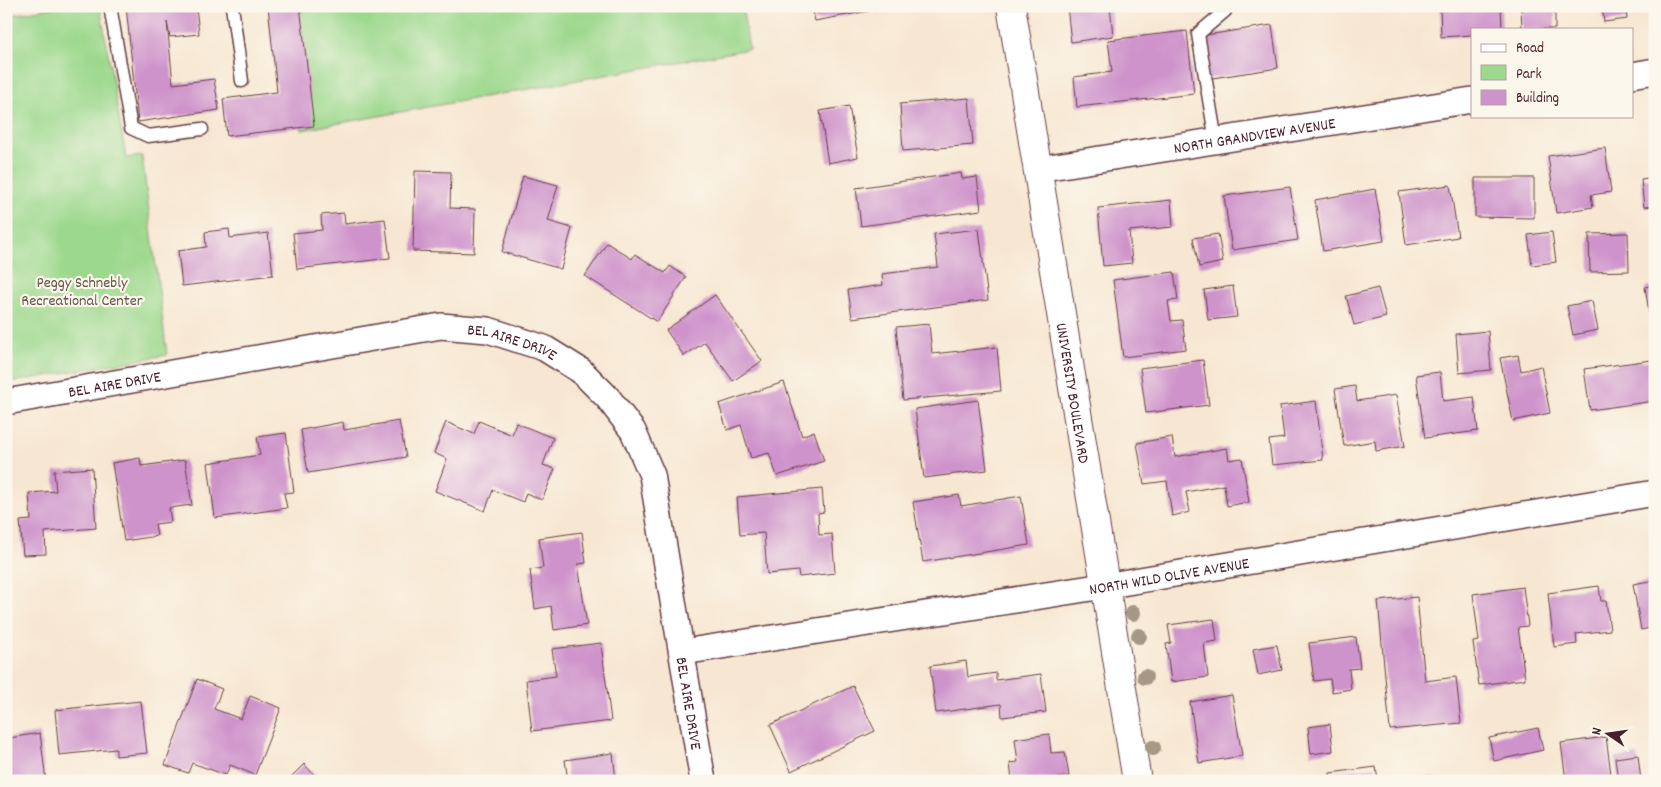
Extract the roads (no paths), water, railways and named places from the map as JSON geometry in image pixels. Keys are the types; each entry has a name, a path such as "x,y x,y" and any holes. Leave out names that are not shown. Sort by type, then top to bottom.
{"street":[{"name":"UNIVERSITY BOULEVARD","path":"1011,6 1137,781"},
{"path":"1634,75 1655,71"},
{"name":"NORTH GRANDVIEW AVENUE","path":"1037,169 1471,100"},
{"name":"BEL AIRE DRIVE","path":"6,402 441,326 488,330 544,348 581,371 608,398 633,431 652,475 703,781"},
{"name":"NORTH WILD OLIVE AVENUE","path":"683,652 1104,586 1655,493"}],"lane":[{"path":"110,6 131,128 148,136 202,129"},
{"path":"232,6 242,82"},
{"path":"1216,141 1198,34 1225,11 1224,6"}],"park label":[{"name":"Peggy Schnebly Recreational Center","path":"82,290"}]}
